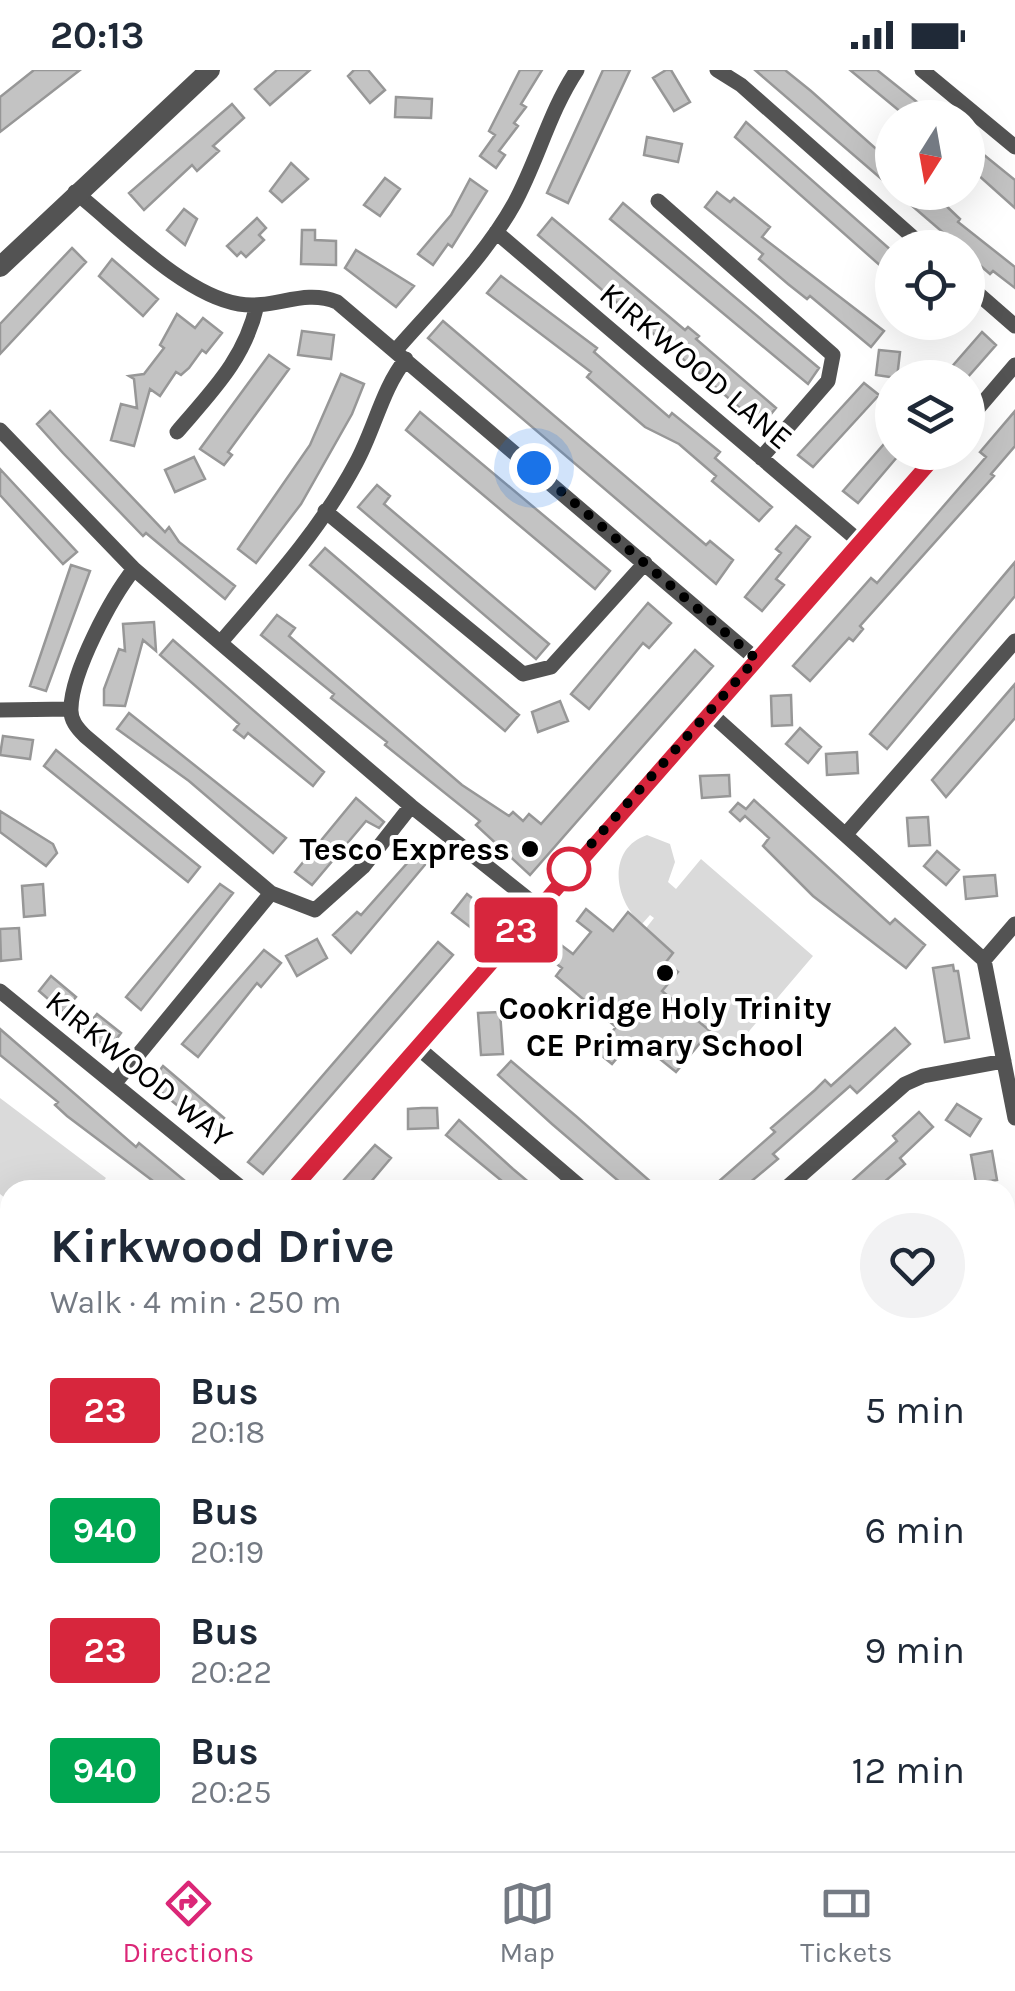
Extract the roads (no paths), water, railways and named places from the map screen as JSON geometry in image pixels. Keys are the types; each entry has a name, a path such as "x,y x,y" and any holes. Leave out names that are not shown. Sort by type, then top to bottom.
{"street":[{"path":"0,267 74,192 210,70"},
{"path":"222,642 326,511 355,465 401,354 496,232 523,187 551,114 577,70"},
{"path":"717,70 740,85 905,230"},
{"path":"922,70 1015,147"},
{"path":"74,192 192,285 212,296 257,306 324,296 401,354 756,659"},
{"path":"658,201 832,355 828,381 761,458"},
{"name":"KIRKWOOD LANE","path":"496,232 860,542"},
{"path":"985,300 1015,326"},
{"path":"177,432 232,368 250,337 257,306"},
{"path":"985,400 1015,365"},
{"path":"0,430 134,569 411,806 537,906"},
{"path":"304,1180 537,906 923,470"},
{"path":"326,511 523,674 552,668 645,562"},
{"path":"134,569 104,612 70,709 85,736 271,893 316,910 364,868 411,806"},
{"path":"846,834 1015,640"},
{"path":"0,710 70,709"},
{"path":"709,712 984,960 1015,1118"},
{"path":"115,1083 271,893"},
{"path":"984,960 1015,924"},
{"name":"KIRKWOOD WAY","path":"0,991 232,1180"},
{"path":"416,1046 572,1180"},
{"path":"795,1180 905,1084 923,1076 1004,1061"}],"place":[{"name":"Tesco Express","path":"530,849"},
{"name":"Cookridge Holy Trinity CE Primary School","path":"665,973"}]}
